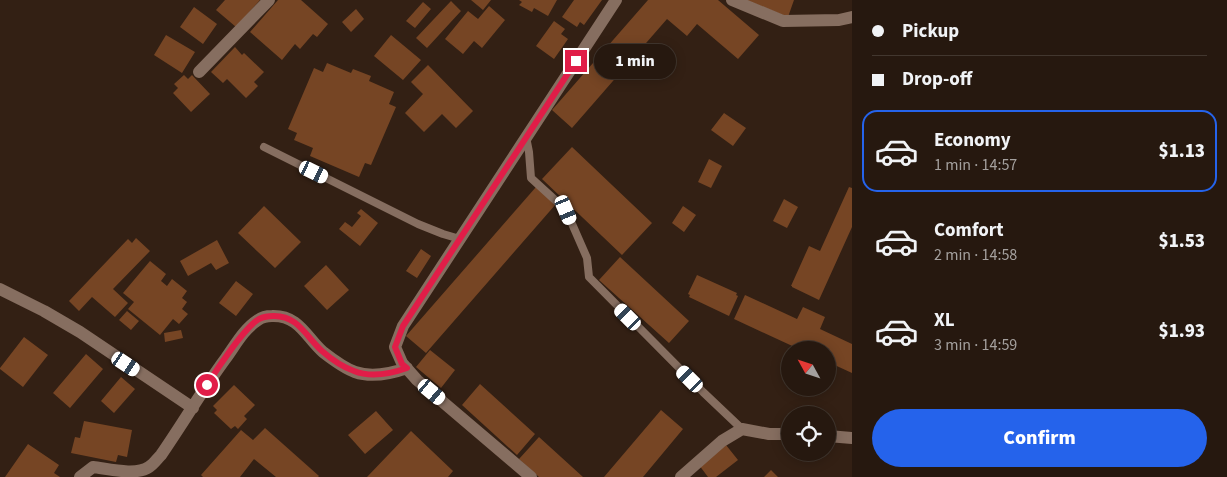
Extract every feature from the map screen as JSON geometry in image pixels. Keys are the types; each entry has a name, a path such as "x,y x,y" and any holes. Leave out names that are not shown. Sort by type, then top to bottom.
{"street":[{"path":"199,72 269,0"},
{"path":"531,477 417,380 402,364 395,347 403,326 616,0"},
{"path":"732,0 783,21 839,20 852,17"},
{"path":"0,289 80,332 193,408"},
{"path":"80,477 93,467 133,472 151,466 246,330 260,319 280,316 290,319 298,324 322,351 336,362 355,372 370,375 391,373 407,368"},
{"path":"681,477 722,441 742,429 769,434 781,434"},
{"path":"836,437 852,438"}],"lane":[{"path":"526,137 531,178 566,210 587,258 589,277 742,429"},
{"path":"264,147 418,224 460,239"}],"building":[{"path":"225,0 260,0 236,27 216,10"},
{"path":"278,0 301,0 328,24 317,37 313,34 300,49 295,44 282,60 250,32"},
{"path":"471,0 491,0 483,10"},
{"path":"519,0 557,0 548,16 534,8 532,12 519,5 522,2"},
{"path":"574,0 602,0 584,25 580,22 577,27 562,17"},
{"path":"648,0 718,0 759,35 738,59 697,24 687,36 667,19 572,128 552,110"},
{"path":"746,0 794,0 788,17"},
{"path":"451,1 461,11 427,48 416,38"},
{"path":"423,2 431,9 415,28 406,21"},
{"path":"489,6 505,20 482,48 474,41 463,54 445,39 468,11 478,19"},
{"path":"194,7 217,24 203,44 180,27"},
{"path":"356,9 364,19 351,32 342,22"},
{"path":"554,21 565,29 561,34 568,39 554,59 536,46"},
{"path":"166,35 195,52 182,73 154,55"},
{"path":"391,35 421,60 403,80 374,56"},
{"path":"235,47 264,72 254,82 258,86 246,98 227,79 223,83 211,72"},
{"path":"327,63 351,73 353,69 371,76 369,81 394,92 389,104 396,107 371,165 365,163 359,177 310,156 313,148 294,140 297,133 288,129 314,68 323,72"},
{"path":"428,65 473,111 456,128 442,114 424,132 405,113 423,94 411,82"},
{"path":"184,75 188,79 192,75 210,94 191,112 173,93 178,88 174,84"},
{"path":"724,113 746,128 733,146 711,130"},
{"path":"572,147 652,223 622,255 542,179"},
{"path":"709,159 722,166 711,188 698,182"},
{"path":"536,187 556,204 426,353 406,336"},
{"path":"849,187 852,188 852,227 819,300 791,286 809,246 820,251"},
{"path":"784,199 798,207 787,228 773,221"},
{"path":"264,206 301,242 275,268 238,233"},
{"path":"683,206 696,215 684,232 672,223"},
{"path":"361,209 378,223 360,246 339,229 345,222 352,227 361,216 357,213"},
{"path":"136,238 150,251 113,289 128,303 115,317 92,297 79,311 69,301 128,239 132,243"},
{"path":"217,240 229,263 216,270 211,263 188,276 180,261"},
{"path":"421,249 431,256 417,278 406,271"},
{"path":"620,257 689,321 669,343 599,280"},
{"path":"150,261 166,274 161,281 167,286 172,279 187,291 182,298 187,302 182,309 188,314 179,324 173,319 160,335 128,309 134,302 123,293"},
{"path":"326,265 349,290 327,310 304,286"},
{"path":"697,275 737,293 736,295 738,296 729,316 689,297 690,295 688,294"},
{"path":"236,281 253,294 236,316 219,303"},
{"path":"745,295 797,319 803,307 825,317 820,329 852,344 852,373 836,366 836,341 782,341 734,319"},
{"path":"127,311 139,321 131,330 119,320"},
{"path":"181,330 183,338 165,342 164,333"},
{"path":"24,337 48,355 23,387 0,368"},
{"path":"430,350 455,370 441,388 416,367"},
{"path":"86,354 103,369 70,408 53,393"},
{"path":"121,377 135,389 114,413 101,401"},
{"path":"480,384 535,434 517,455 462,405"},
{"path":"234,385 255,405 244,416 247,419 238,429 235,426 231,429 214,413 217,410 213,406"},
{"path":"661,410 683,429 643,477 604,477"},
{"path":"376,411 393,430 365,454 348,435"},
{"path":"84,421 132,430 127,457 118,455 116,462 71,453 75,437 80,438"},
{"path":"265,428 319,476 276,477 254,459 240,477 203,477 201,475 241,430 253,440"},
{"path":"411,431 453,471 448,477 367,477"},
{"path":"539,437 583,477 539,477 519,459"},
{"path":"28,444 59,465 54,473 60,477 5,477"},
{"path":"726,445 738,460 716,477 708,477 699,465"},
{"path":"771,470 778,477 764,477"}],"route":[{"path":"207,385 246,330 260,319 270,316 280,316 298,324 322,351 336,362 355,372 370,375 391,373 407,368 402,364 395,347 403,326 576,61"}]}
